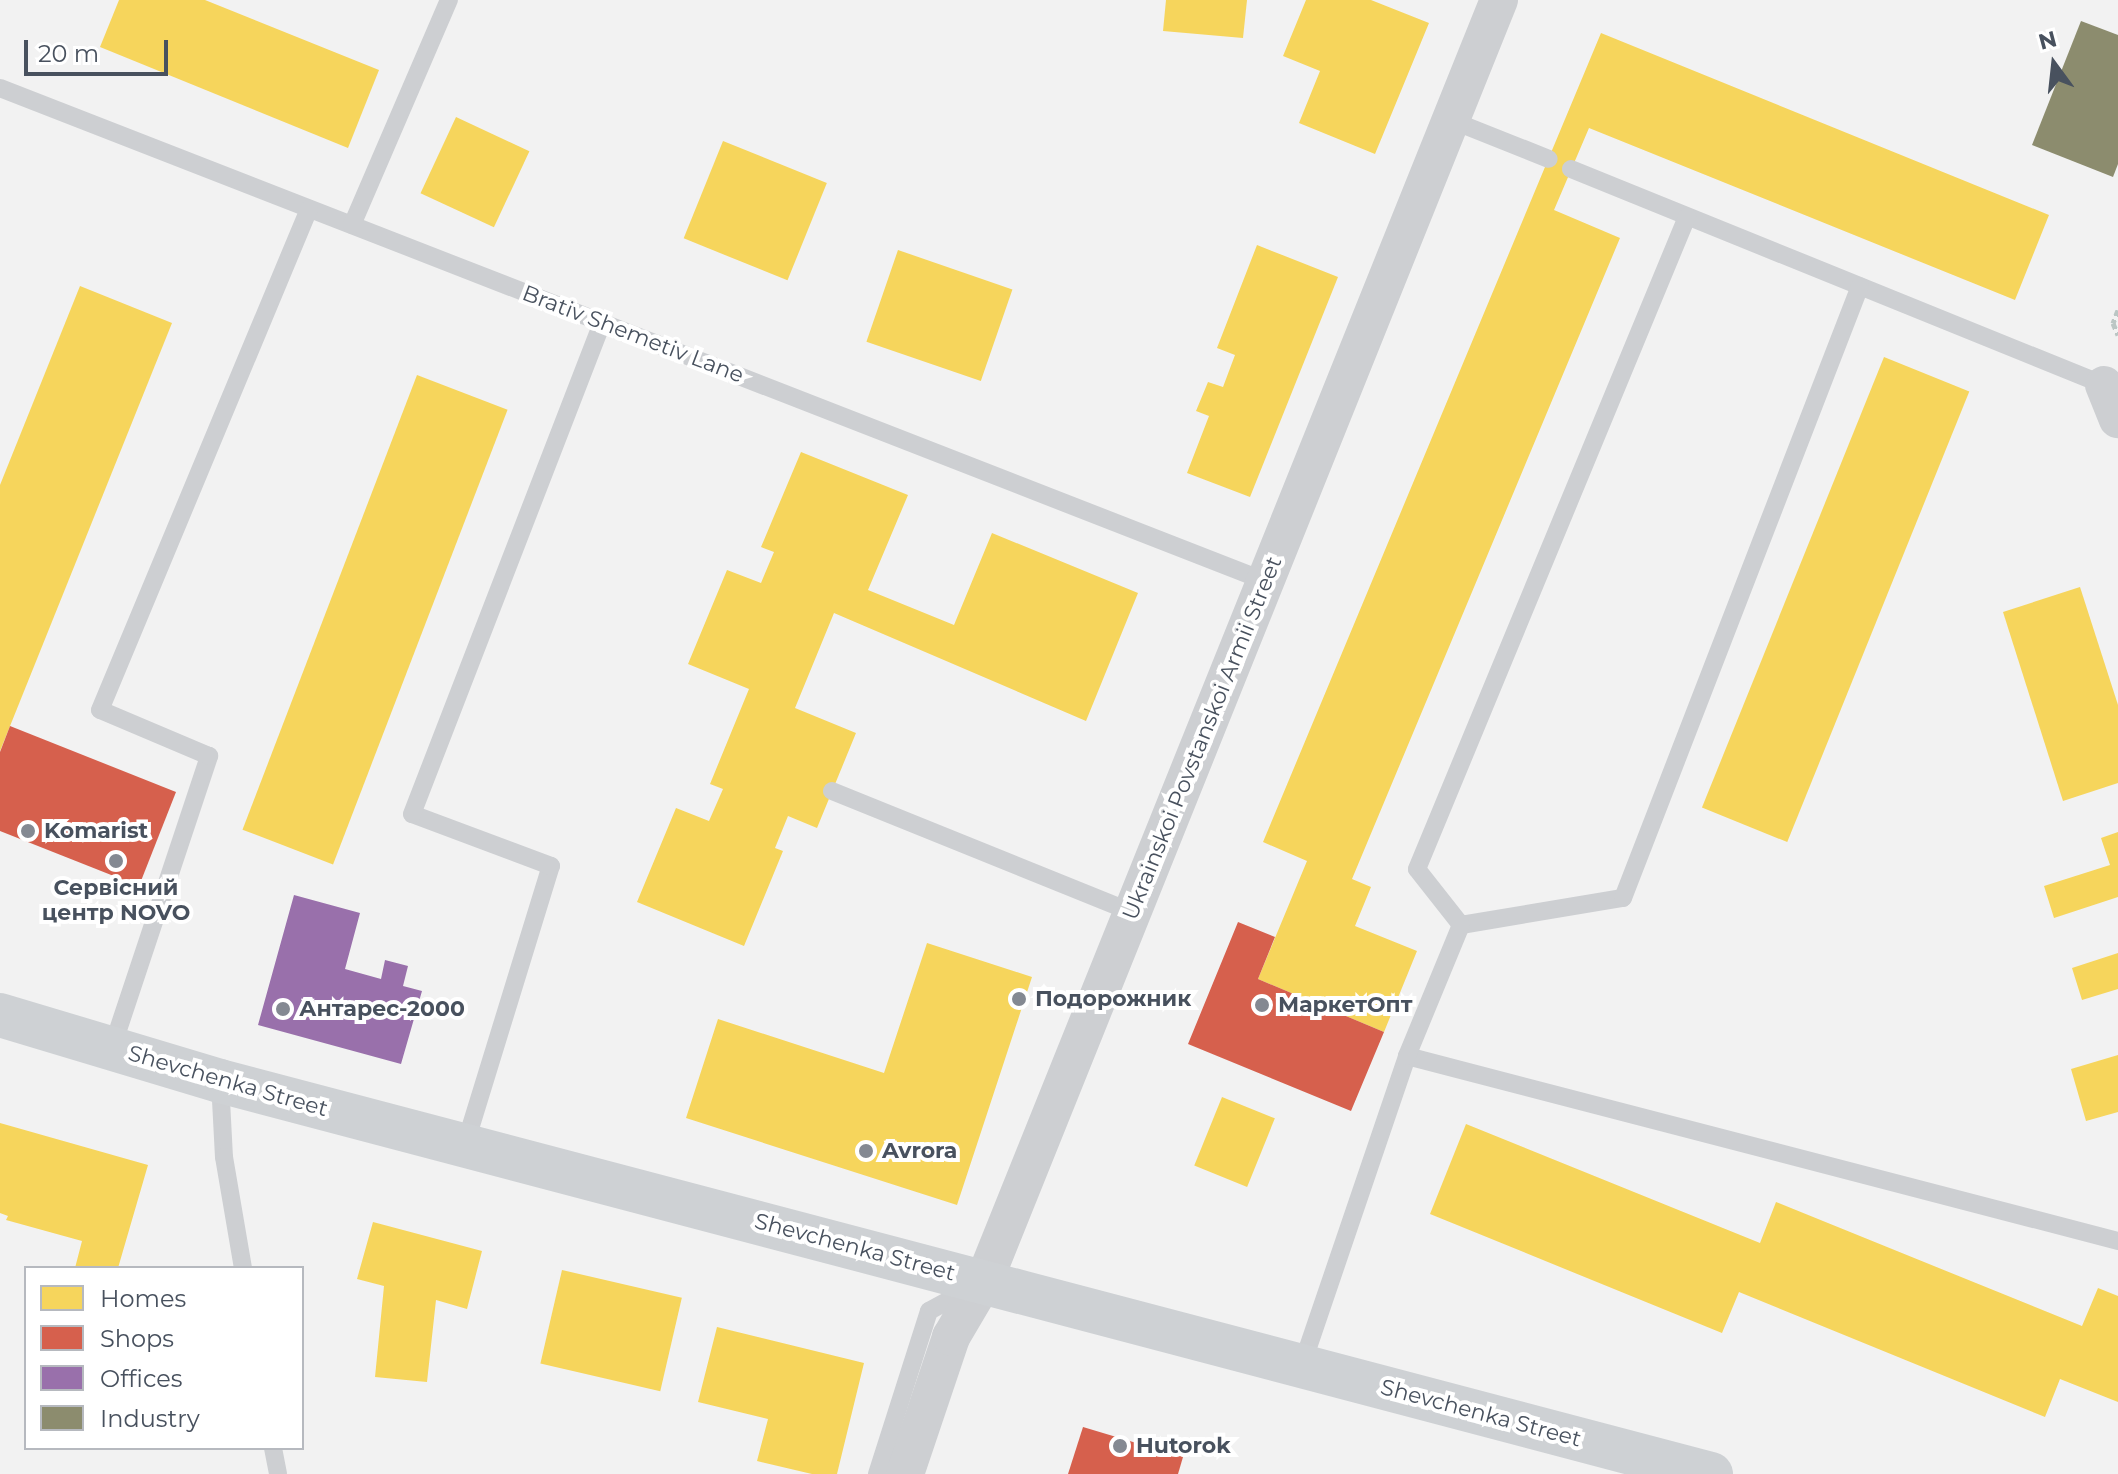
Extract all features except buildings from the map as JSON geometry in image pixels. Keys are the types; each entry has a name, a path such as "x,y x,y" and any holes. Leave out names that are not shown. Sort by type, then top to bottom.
{"street":[{"name":"Ukrainskoi Povstanskoi Armii Street","path":"905,1474 951,1337 984,1281 1499,0"},
{"name":"Shevchenka Street","path":"0,1015 220,1081 1711,1474"}],"lane":[{"path":"352,225 449,0"},
{"name":"Brativ Shemetiv Lane","path":"1,92 352,225 1265,581"},
{"path":"1451,120 1549,159"},
{"path":"1571,169 1860,286 2111,402"},
{"path":"112,1048 209,756 100,710 309,209"},
{"path":"1461,925 1417,869 1687,217"},
{"path":"1461,925 1623,898 1860,286"},
{"path":"465,1145 551,866 412,814 602,323"},
{"path":"832,791 1132,912"},
{"path":"1302,1365 1407,1056 1461,925"},
{"path":"1407,1056 2118,1241"},
{"path":"220,1081 224,1157 243,1266"},
{"path":"877,1474 929,1311 984,1281"},
{"path":"273,1450 278,1474"}],"path":[{"path":"2118,310 2113,323 2118,335"}],"place":[{"name":"Komarist","path":"28,831"},
{"name":"Сервісний центр NOVO","path":"116,861"},
{"name":"Подорожник","path":"1019,999"},
{"name":"МаркетОпт","path":"1262,1005"},
{"name":"Антарес-2000","path":"283,1009"},
{"name":"Avrora","path":"866,1151"},
{"name":"Hutorok","path":"1120,1446"}]}
